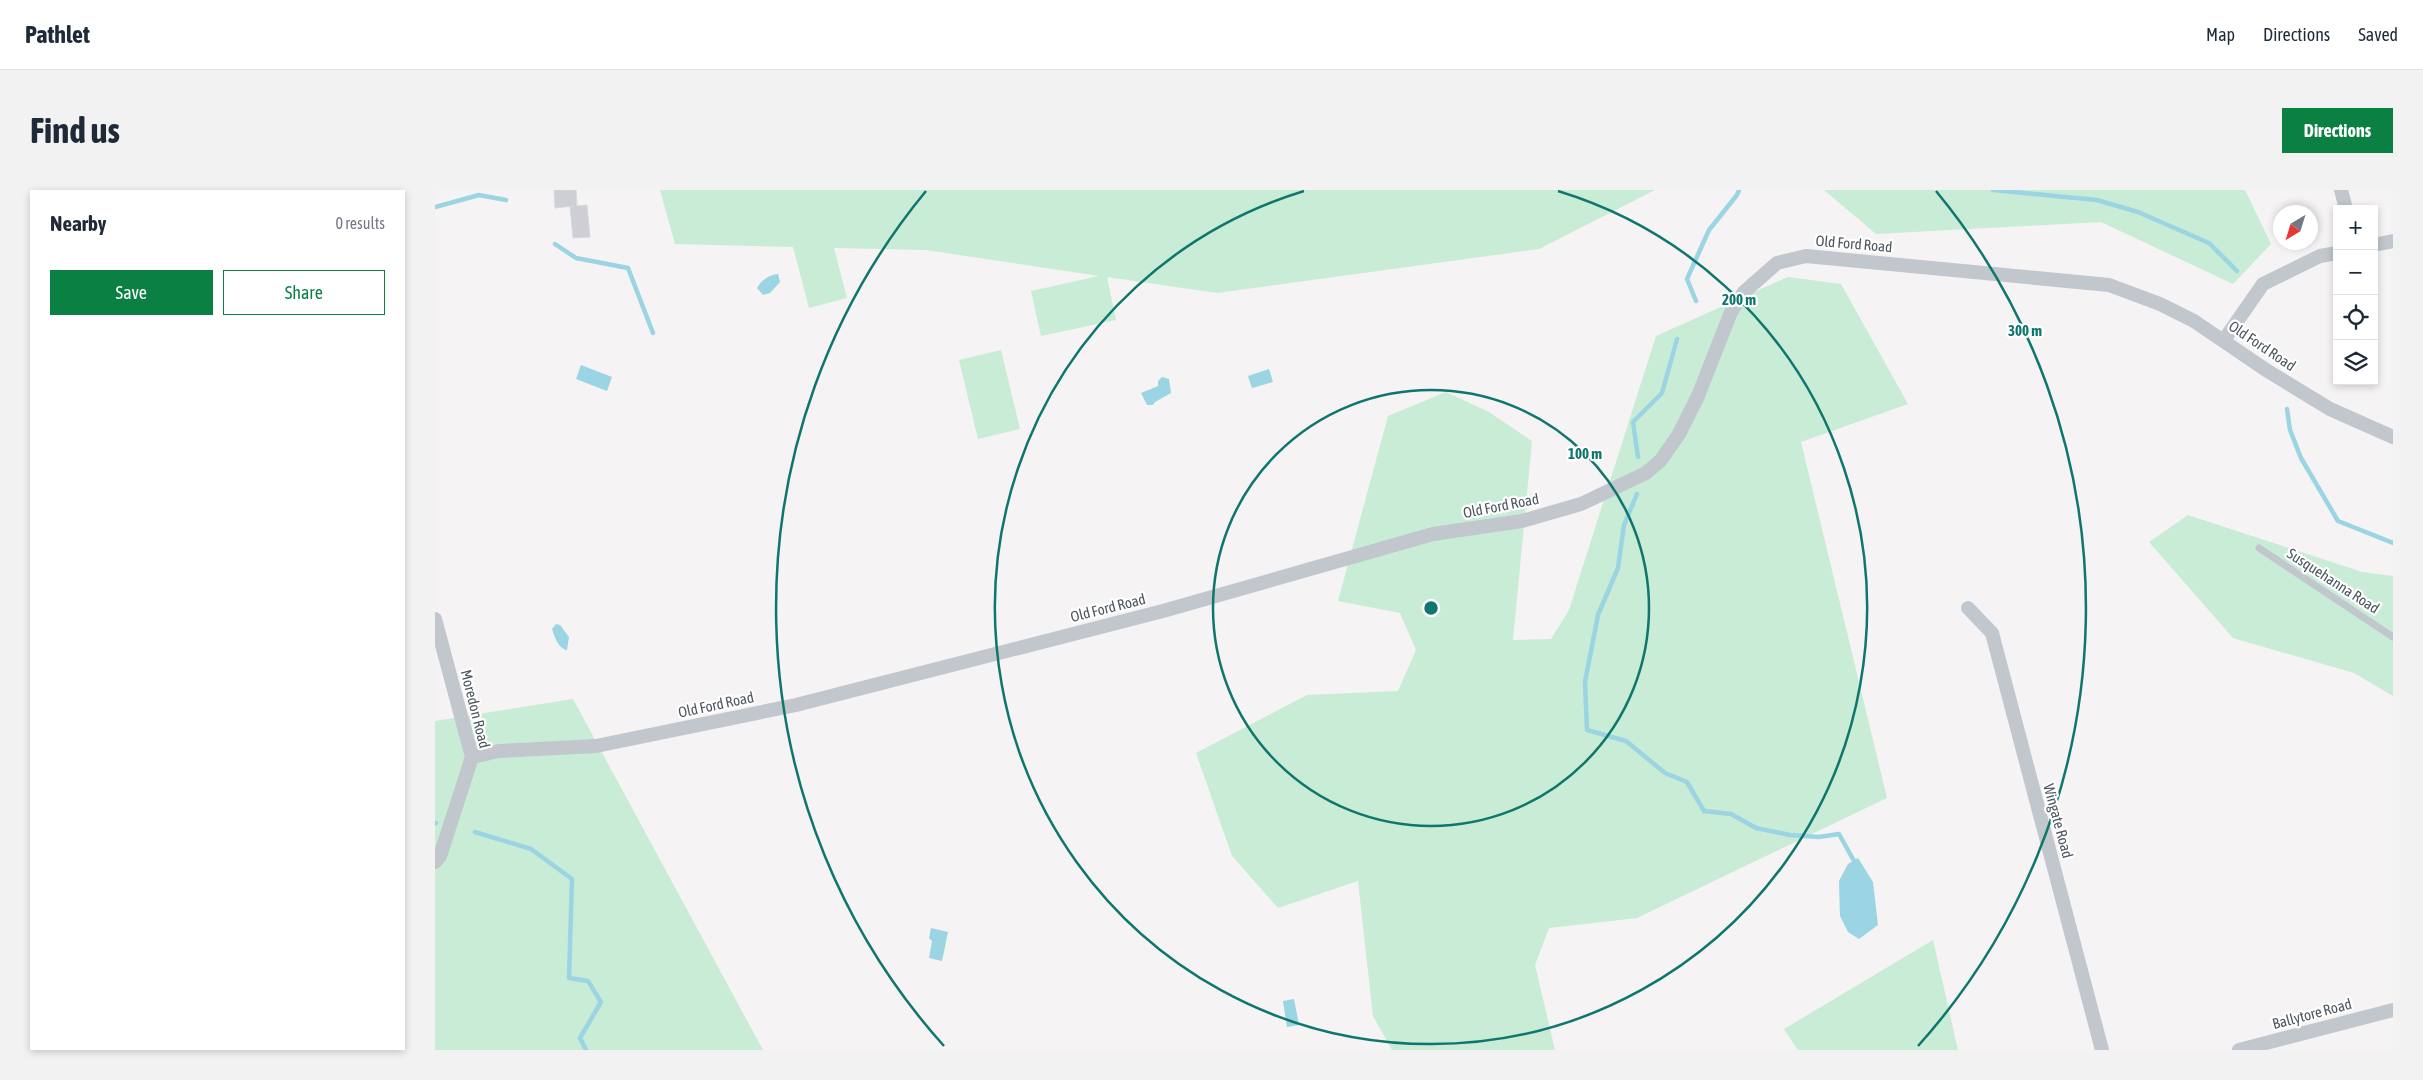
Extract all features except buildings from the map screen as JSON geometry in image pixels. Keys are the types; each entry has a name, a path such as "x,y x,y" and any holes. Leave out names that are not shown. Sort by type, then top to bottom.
{"street":[{"path":"2341,190 2345,205"},
{"path":"2378,244 2393,241"},
{"path":"2225,340 2263,284 2320,256 2333,254"},
{"name":"Old Ford Road","path":"472,757 499,751 596,746 796,705 1163,611 1433,534 1522,521 1581,504 1647,472 1661,460 1679,434 1698,396 1731,312 1744,292 1777,263 1806,256 2109,285 2168,308 2194,321 2225,340 2266,370 2331,409 2393,437"},
{"name":"Wingate Road","path":"1968,608 1992,633 2102,1050"},
{"name":"Moredon Road","path":"435,619 472,757 439,856 435,862"},
{"name":"Ballytore Road","path":"2239,1050 2393,1010"}],"lane":[{"name":"Susquehanna Road","path":"2259,548 2393,637"}],"green space":[{"path":"660,190 1655,190 1539,249 1217,293 1107,277 1116,320 1041,336 1031,291 1099,276 926,250 834,248 847,298 809,308 793,247 675,244"},
{"path":"1824,190 2245,190 2271,244 2233,284 2101,222 1876,234"},
{"path":"1788,277 1841,284 1908,404 1801,442 1887,798 1637,918 1549,928 1535,965 1555,1050 1392,1050 1373,1016 1358,881 1278,908 1232,856 1196,753 1307,695 1398,691 1416,650 1400,613 1338,601 1388,416 1446,392 1489,412 1532,441 1513,640 1551,639 1569,610 1656,336"},
{"path":"1001,350 1020,429 978,439 959,360"},
{"path":"2188,515 2362,572 2393,576 2393,696 2354,673 2233,638 2149,542"},
{"path":"573,699 763,1050 435,1050 435,721"},
{"path":"1933,940 1958,1050 1798,1050 1784,1029"}],"water":[{"path":"778,274 780,282 770,293 763,295 757,288 759,285 768,277"},
{"path":"581,365 612,377 607,391 576,379"},
{"path":"1269,369 1273,382 1252,388 1248,376"},
{"path":"1162,377 1169,379 1171,393 1153,405 1147,405 1141,393 1158,386 1158,381"},
{"path":"556,624 560,625 569,637 567,650 559,645 556,639 552,629"},
{"path":"1858,858 1873,882 1878,925 1859,939 1848,932 1840,916 1839,881 1848,864"},
{"path":"931,928 948,932 942,961 929,958 932,941 929,938"},
{"path":"1294,999 1299,1025 1287,1027 1283,1001"}],"waterway":[{"path":"1696,301 1687,279 1709,230 1739,190"},
{"path":"1993,190 2097,200 2138,212 2209,243 2237,271"},
{"path":"435,207 479,195 506,200"},
{"path":"555,244 576,258 628,268 653,333"},
{"path":"1638,457 1633,422 1662,393 1677,339"},
{"path":"2287,409 2290,430 2301,458 2338,521 2393,543"},
{"path":"1637,494 1624,525 1618,568 1598,615 1585,682 1587,730 1626,741 1665,773 1687,782 1704,811 1731,814 1756,828 1790,835 1819,837 1839,834 1854,861"},
{"path":"475,832 531,849 572,879 569,978 588,981 601,1002 580,1038 586,1050"}]}
